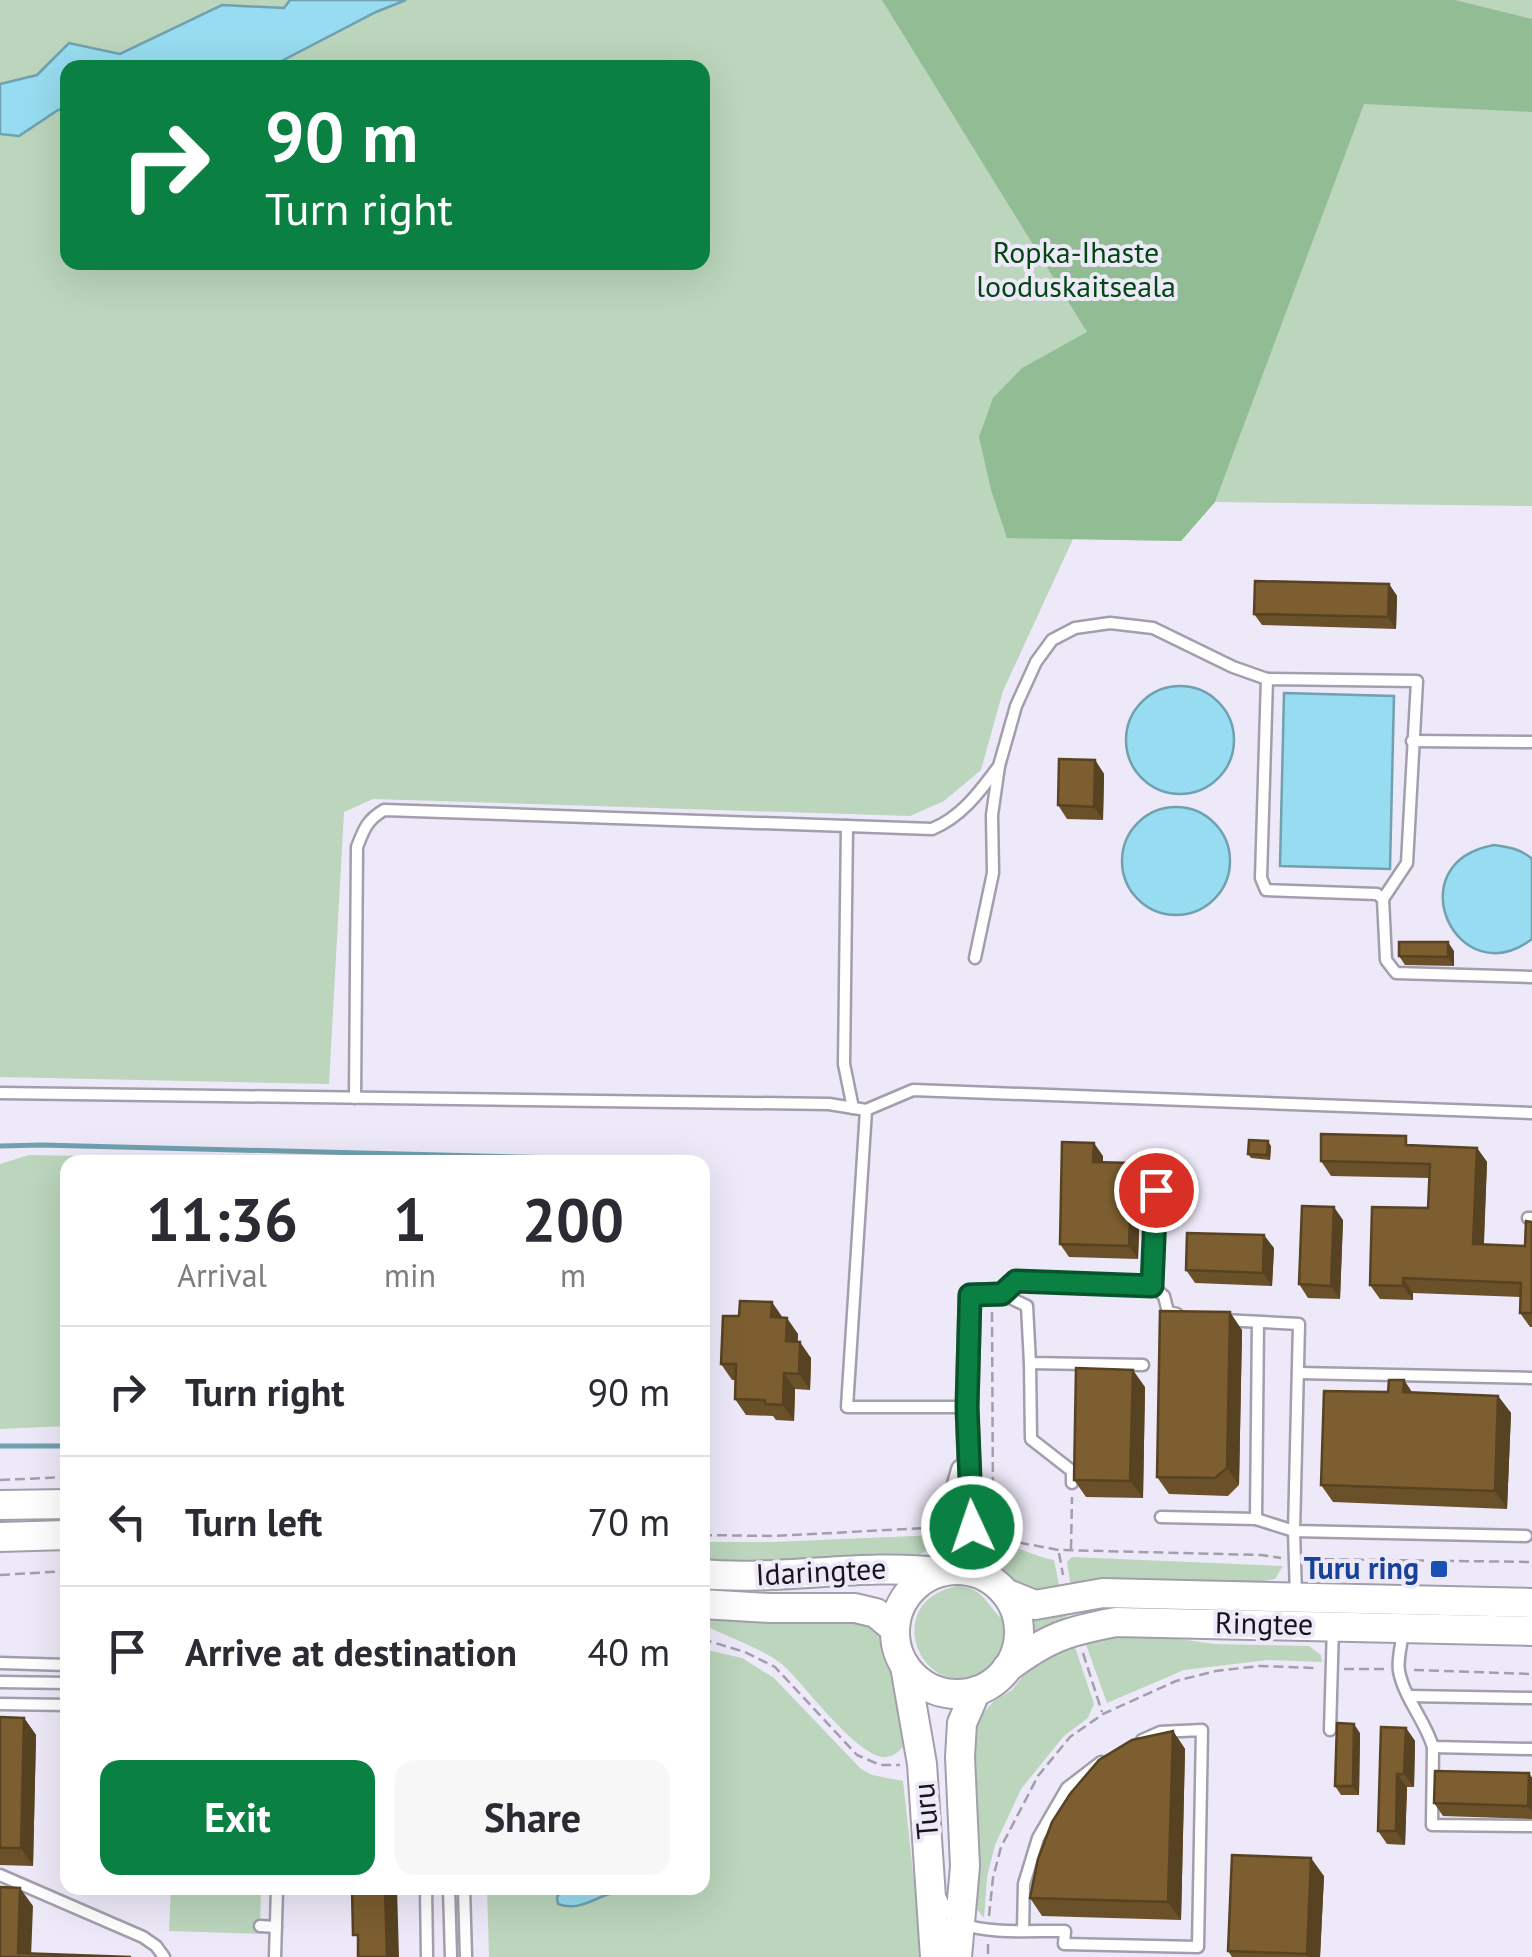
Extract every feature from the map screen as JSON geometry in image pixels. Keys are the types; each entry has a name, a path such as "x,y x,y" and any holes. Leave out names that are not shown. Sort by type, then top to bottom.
{"main road":[{"path":"0,1505 60,1504"},
{"path":"0,1537 60,1535"},
{"name":"Idaringtee","path":"710,1574 784,1576 904,1568 940,1572"},
{"path":"958,1570 976,1573 998,1587 1015,1610 1019,1630 1016,1650 1007,1668 988,1686 962,1694 936,1690 914,1676 896,1642 895,1628 909,1593 940,1572 958,1570"},
{"name":"Ringtee","path":"998,1587 1036,1605 1103,1593 1532,1604"},
{"name":"Idaringtee","path":"710,1604 855,1608 876,1614 895,1628"},
{"name":"Ringtee","path":"1007,1668 1050,1640 1075,1630 1116,1622 1532,1632"},
{"name":"Turu","path":"906,1666 922,1764 935,1957"},
{"name":"Turu","path":"956,1957 964,1866 962,1722 976,1691"}],"street":[{"path":"997,1294 970,1295 967,1407 972,1527 978,1550 998,1587"},
{"path":"940,1572 946,1528 968,1449"}],"lane":[{"path":"975,958 993,874 992,815 999,766 1016,706 1036,662 1052,640 1076,628 1110,623 1153,628 1267,679 1417,681 1407,863 1383,899 1386,960 1396,974 1532,976"},
{"path":"1267,679 1261,878 1266,890 1377,894 1383,899"},
{"path":"1412,742 1532,742"},
{"path":"355,1098 357,847 364,826 384,810 932,828 944,824 978,794 999,766"},
{"path":"847,826 844,1064 853,1108"},
{"path":"0,1093 828,1104 866,1110 913,1090 1532,1113"},
{"path":"866,1110 847,1407 967,1407"},
{"path":"1152,1286 1158,1158"},
{"path":"997,1294 1016,1281 1152,1286 1164,1296 1168,1312 1185,1316"},
{"path":"997,1294 1028,1306 1030,1439 1072,1471 1072,1483"},
{"path":"1202,1319 1299,1324 1296,1598"},
{"path":"1256,1520 1258,1322"},
{"path":"1030,1363 1143,1365"},
{"path":"1299,1373 1532,1378"},
{"path":"1161,1517 1256,1520 1294,1531 1526,1536"},
{"path":"1330,1730 1333,1626"},
{"path":"1403,1628 1399,1669 1433,1747 1432,1825 1532,1826"},
{"path":"0,1664 60,1665"},
{"path":"0,1682 60,1683"},
{"path":"1408,1696 1532,1698"},
{"path":"0,1704 60,1705"},
{"path":"929,1847 940,1895 947,1911 960,1922 988,1929 1065,1931 1064,1944 1198,1948 1202,1730 1160,1732 1126,1748"},
{"path":"1433,1747 1532,1749"},
{"path":"1023,1930 1024,1884 1038,1838 1068,1788 1110,1755"},
{"path":"0,1875 143,1937 164,1957"},
{"path":"275,1957 277,1895"},
{"path":"426,1895 428,1957"},
{"path":"449,1895 451,1957"},
{"path":"464,1895 466,1957"},
{"path":"260,1926 276,1927"}],"path":[{"path":"997,1294 991,1413 993,1506 999,1530"},
{"path":"0,1480 60,1478"},
{"path":"1071,1550 1072,1483"},
{"path":"972,1527 999,1530 1016,1542 1059,1550 1261,1555 1294,1560 1532,1562"},
{"path":"710,1535 946,1528"},
{"path":"1059,1550 1065,1586"},
{"path":"0,1575 60,1571"},
{"path":"710,1641 745,1652 775,1668 856,1755 880,1765 922,1764"},
{"path":"1080,1644 1102,1714"}],"green space":[{"name":"Ropka-Ihaste looduskaitseala","path":"0,0 1532,0 1532,506 1215,502 1181,541 1073,539 1003,691 981,770 944,801 910,816 373,799 344,812 329,1084 0,1077"},
{"path":"882,0 1455,0 1532,19 1532,112 1364,104 1215,502 1181,541 1007,538 979,437 993,398 1022,368 1087,332"},
{"path":"29,1155 60,1156 60,1426 0,1429 0,1164"},
{"path":"937,1535 934,1546 917,1556 857,1563 710,1560 710,1542"},
{"path":"982,1535 1054,1560 1060,1590 1035,1592 1017,1585 996,1562"},
{"path":"1072,1557 1283,1566 1275,1579 1264,1581 1071,1588 1067,1562"},
{"path":"958,1586 976,1591 1009,1624 1005,1644 994,1662 983,1671 961,1678 942,1675 927,1664 914,1629 919,1611 933,1595"},
{"path":"1064,1609 1069,1623 1027,1640 1027,1619"},
{"path":"710,1615 862,1622 879,1635 892,1666 909,1738 887,1757 862,1747 784,1666 710,1628"},
{"path":"1116,1633 1214,1644 1309,1646 1321,1655 1322,1662 1268,1660 1184,1670 1107,1703 1084,1639"},
{"path":"1074,1644 1094,1704 1088,1718 1064,1736 1021,1789 995,1845 987,1877 984,1918 975,1907 972,1748 978,1724 984,1712 1012,1690 1031,1665"},
{"path":"710,1651 742,1658 774,1678 860,1768 872,1775 903,1781 919,1957 489,1957 487,1895 710,1895"},
{"path":"171,1895 261,1895 260,1934 169,1931"}],"water":[{"path":"290,0 406,0 283,60 60,60 60,110 19,136 0,134 0,84 37,75 69,43 120,54 222,5 284,8"},
{"path":"1180,686 1201,690 1218,702 1230,719 1234,740 1230,761 1218,778 1201,790 1180,794 1159,790 1142,778 1130,761 1126,740 1130,719 1142,702 1159,690"},
{"path":"1284,693 1394,696 1390,869 1280,866"},
{"path":"1176,807 1197,811 1214,823 1226,840 1230,861 1226,882 1214,899 1197,911 1176,915 1155,911 1138,899 1126,882 1122,861 1126,840 1138,823 1155,811"},
{"path":"1494,845 1515,849 1532,859 1532,939 1505,952 1480,951 1461,939 1448,920 1443,898 1448,875 1464,857"},
{"path":"606,1895 571,1906 558,1904 557,1898"}],"building":[{"path":"1255,581 1389,584 1388,617 1254,614"},
{"path":"1059,759 1095,760 1094,807 1058,805"},
{"path":"1399,942 1448,942 1448,957 1399,956"},
{"path":"1321,1134 1406,1136 1406,1145 1477,1148 1473,1244 1525,1246 1526,1221 1532,1222 1532,1313 1520,1313 1521,1283 1403,1278 1403,1286 1370,1285 1372,1207 1428,1208 1430,1164 1321,1161"},
{"path":"1249,1140 1268,1141 1267,1155 1248,1154"},
{"path":"1062,1142 1094,1143 1093,1162 1132,1163 1129,1246 1060,1244"},
{"path":"1302,1206 1334,1207 1331,1286 1299,1284"},
{"path":"1187,1233 1264,1235 1263,1273 1186,1270"},
{"path":"740,1301 772,1302 771,1317 787,1318 786,1341 800,1342 799,1374 784,1373 783,1405 735,1399 736,1364 721,1364 723,1316 739,1316"},
{"path":"1160,1311 1230,1312 1227,1468 1215,1478 1157,1477"},
{"path":"1076,1368 1133,1370 1130,1481 1074,1480"},
{"path":"1389,1380 1404,1380 1403,1392 1498,1396 1495,1491 1321,1485 1324,1391 1388,1392"},
{"path":"0,1717 24,1718 21,1848 0,1848"},
{"path":"1337,1723 1354,1724 1353,1786 1335,1786"},
{"path":"1381,1727 1406,1728 1404,1774 1397,1774 1396,1831 1378,1831"},
{"path":"1173,1731 1168,1902 1030,1898 1038,1859 1052,1822 1099,1760 1132,1740"},
{"path":"1435,1771 1529,1773 1528,1806 1434,1803"},
{"path":"1232,1855 1311,1858 1307,1954 1228,1951"},
{"path":"0,1887 20,1888 18,1953 131,1957 0,1957"},
{"path":"352,1895 385,1895 387,1957 358,1957 358,1935 353,1935"}],"waterway":[{"path":"0,1146 439,1155"},
{"path":"0,1446 60,1446"}],"place":[{"name":"Turu ring","path":"1439,1569"}],"route":[{"path":"972,1527 967,1407 970,1295 1002,1294 1016,1281 1152,1286 1156,1190"}]}
